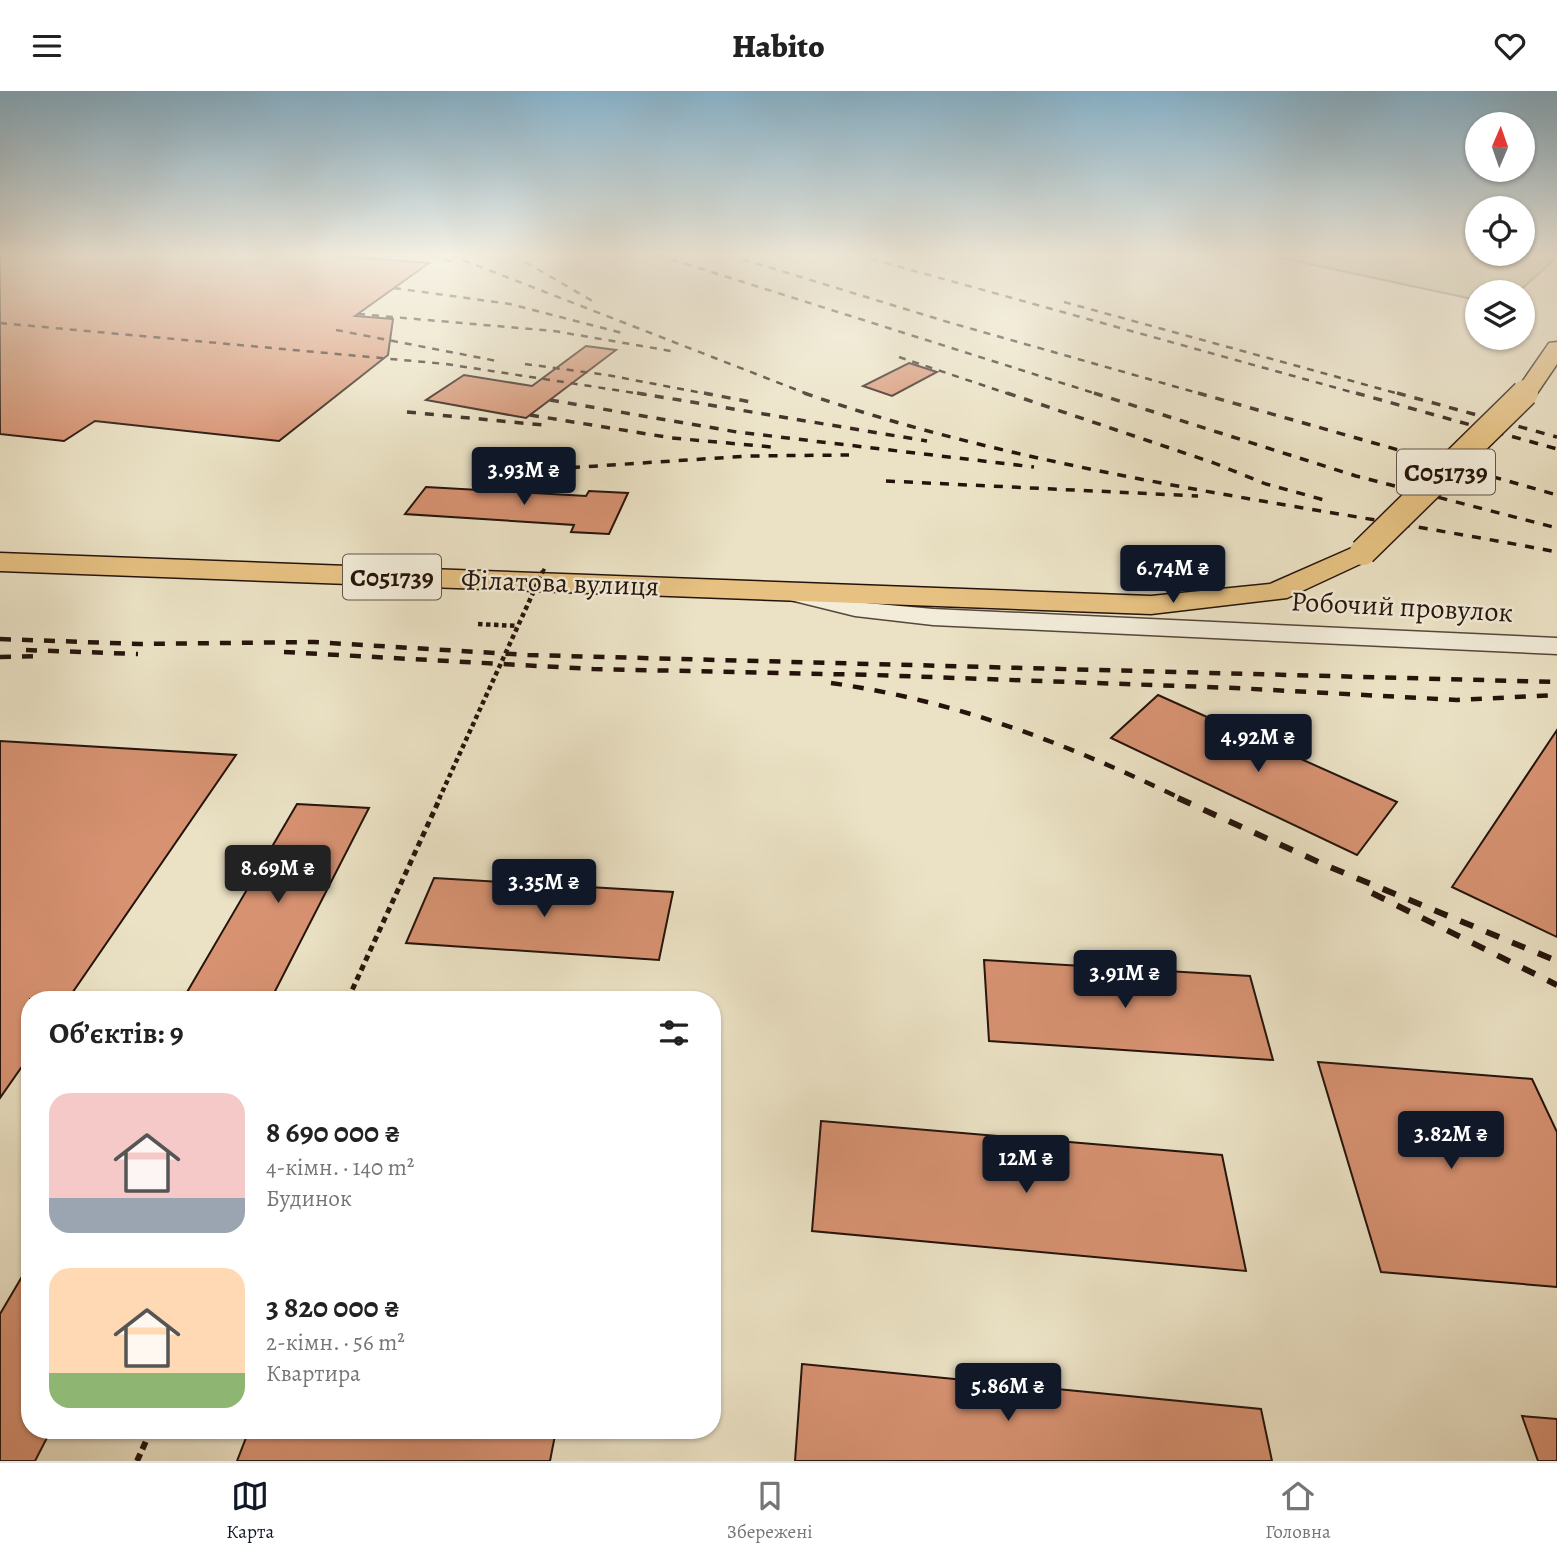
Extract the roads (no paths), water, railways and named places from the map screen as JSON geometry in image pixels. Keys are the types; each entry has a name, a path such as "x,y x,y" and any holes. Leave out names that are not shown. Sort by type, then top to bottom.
{"main road":[{"name":"С051739","path":"924,606 1151,605 1276,592 1363,552 1528,390 1557,348"},
{"name":"Філатова вулиця","path":"0,562 784,592 924,606"}],"street":[{"name":"Робочий провулок","path":"924,606 1557,646"}],"railway":[{"path":"415,319 554,331 671,351"},
{"path":"568,319 622,333"},
{"path":"614,319 809,394"},
{"path":"860,319 1100,395"},
{"path":"938,319 1205,395"},
{"path":"1088,319 1362,395"},
{"path":"1126,319 1403,395"},
{"path":"0,323 446,364 648,395"},
{"path":"336,330 497,361"},
{"path":"899,357 1012,395"},
{"path":"525,364 607,375 713,395"},
{"path":"637,393 927,441"},
{"path":"704,393 756,403"},
{"path":"804,393 809,394"},
{"path":"1007,393 1214,463 1266,484 1328,501"},
{"path":"1094,393 1356,476 1557,528"},
{"path":"1198,393 1557,495"},
{"path":"1356,393 1557,449"},
{"path":"1397,393 1557,437"},
{"path":"809,394 989,447 1083,468 1557,552"},
{"path":"550,400 737,432 1034,467"},
{"path":"407,412 543,425"},
{"path":"530,415 672,438 772,447"},
{"path":"535,470 749,456 849,455"},
{"path":"886,481 1198,496"},
{"path":"0,639 140,644 314,642 528,655 1557,682"},
{"path":"26,650 138,654"},
{"path":"284,652 593,669 874,675 1235,688 1457,700 1557,695"},
{"path":"0,657 38,656"},
{"path":"831,683 923,701 1011,727 1096,760 1182,799"},
{"path":"1178,798 1325,865 1557,961"},
{"path":"1372,893 1557,985"}]}
